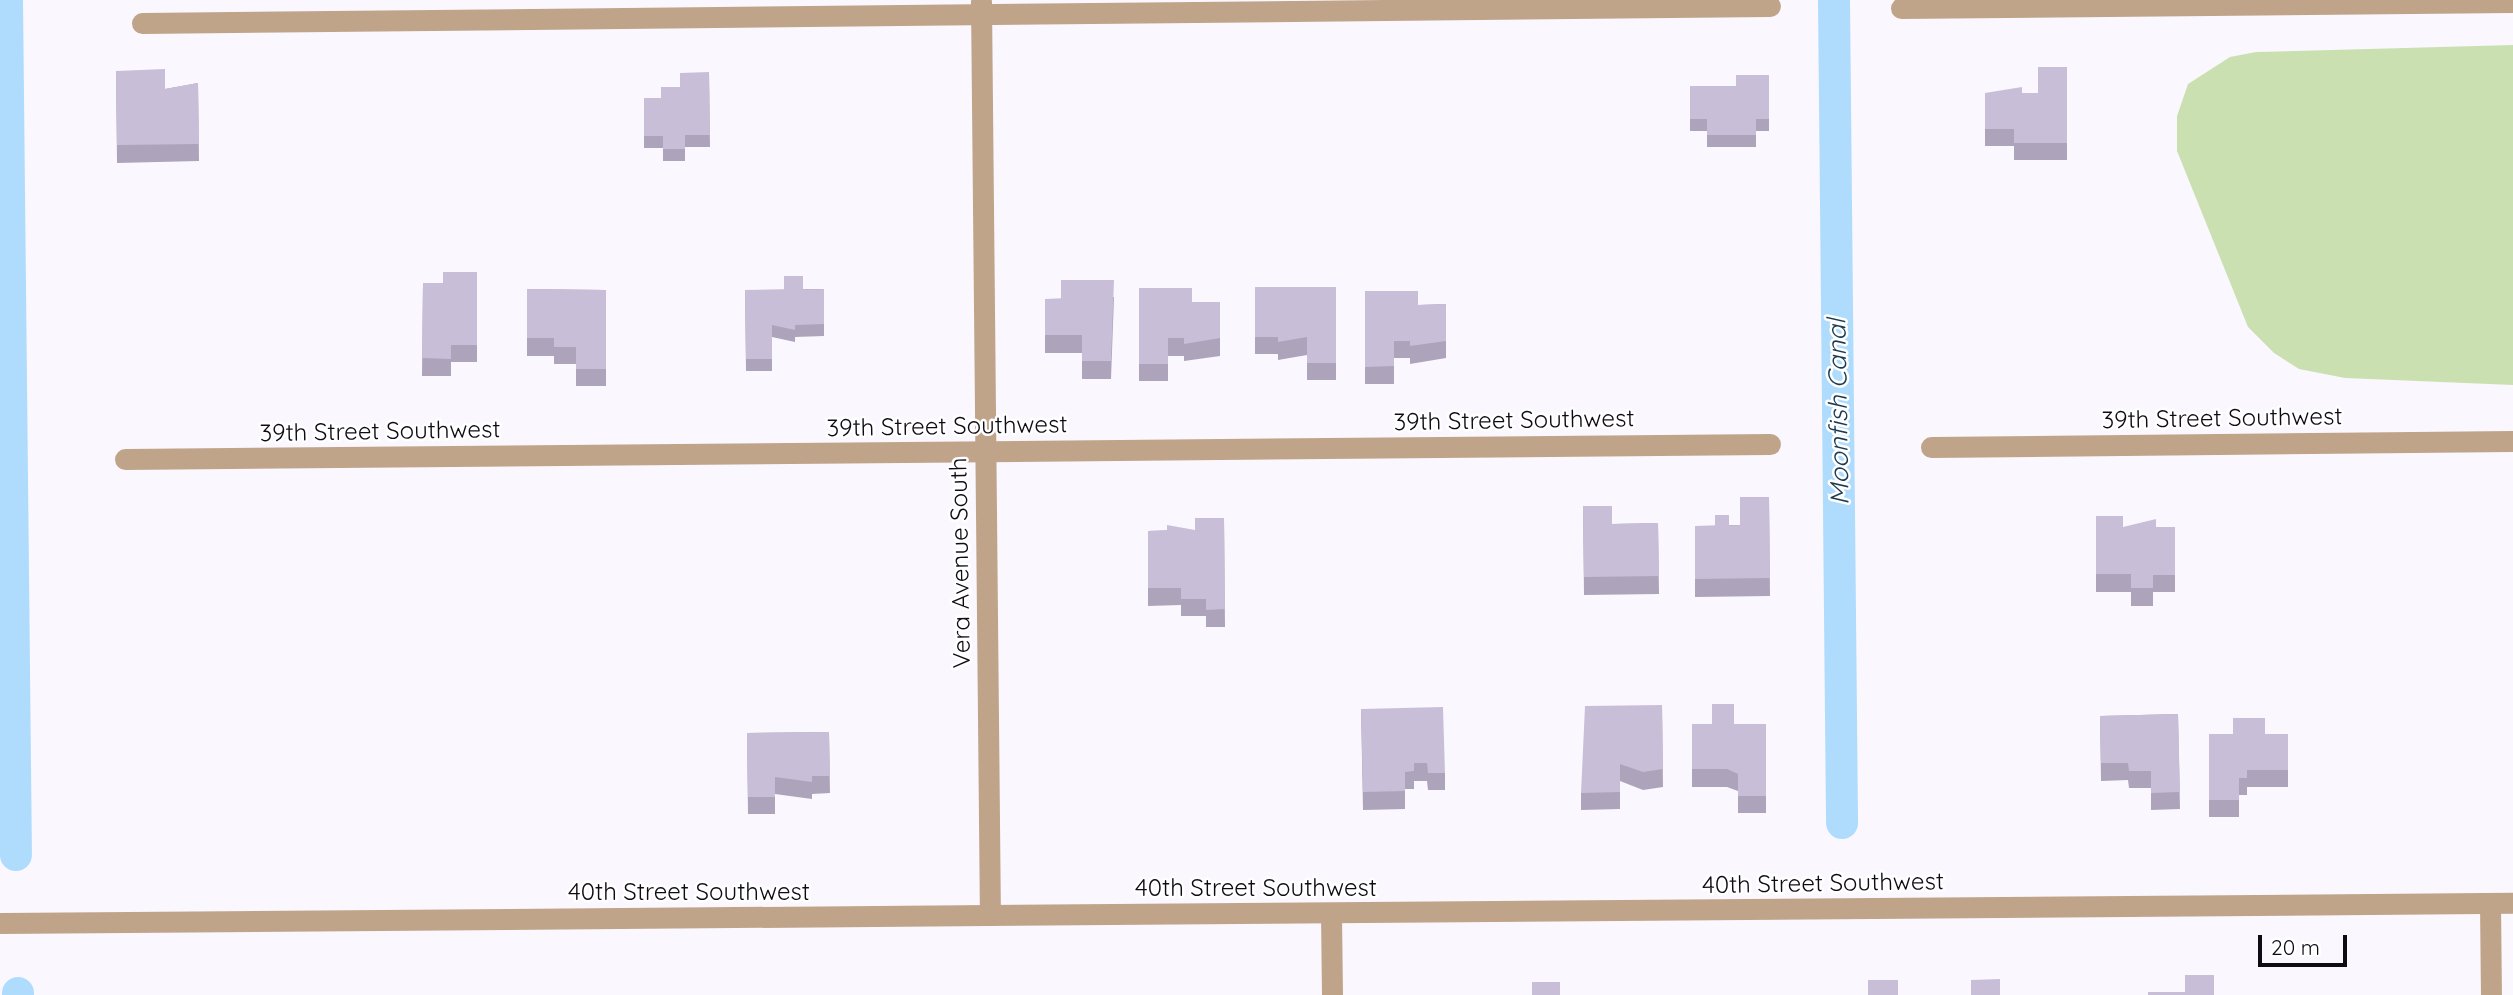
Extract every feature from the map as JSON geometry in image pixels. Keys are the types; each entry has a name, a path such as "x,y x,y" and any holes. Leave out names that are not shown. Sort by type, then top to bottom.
{"street":[{"path":"1901,8 2513,2"},
{"path":"142,23 981,7 1770,6"},
{"name":"Vera Avenue South","path":"981,7 990,915"},
{"name":"39th Street Southwest","path":"1931,447 2513,441"},
{"name":"39th Street Southwest","path":"125,459 1770,444"},
{"path":"2490,903 2491,995"},
{"name":"40th Street Southwest","path":"0,923 2513,903"},
{"path":"1331,914 1332,995"}],"green space":[{"path":"2513,45 2513,385 2345,378 2299,369 2274,353 2248,327 2177,151 2177,116 2188,84 2230,57 2256,52"}],"building":[{"path":"2038,67 2067,67 2067,143 2014,143 2014,129 1985,129 1985,93 2022,87 2022,93 2038,93"},
{"path":"165,69 165,89 198,83 199,144 117,145 116,71"},
{"path":"709,72 710,135 685,135 685,149 663,149 663,136 644,136 644,98 661,98 661,87 680,87 680,73"},
{"path":"1736,75 1769,75 1769,119 1756,119 1756,135 1707,135 1707,119 1690,119 1690,86 1736,86"},
{"path":"443,272 477,272 477,345 451,345 451,359 422,358 423,283 443,283"},
{"path":"784,276 803,276 803,290 824,289 824,324 795,325 795,330 772,325 772,359 746,359 745,290 784,290"},
{"path":"1061,280 1114,280 1111,361 1082,361 1082,335 1045,335 1045,299 1061,299"},
{"path":"1255,287 1336,287 1336,363 1307,363 1307,337 1278,342 1278,337 1255,337"},
{"path":"1139,288 1192,288 1192,302 1220,302 1220,338 1184,344 1184,338 1168,338 1168,364 1139,364"},
{"path":"527,289 606,290 606,369 576,369 576,347 554,347 554,338 527,338"},
{"path":"1365,291 1418,291 1418,305 1446,304 1446,341 1410,346 1410,341 1394,341 1394,366 1365,367"},
{"path":"1740,497 1769,497 1770,578 1695,579 1695,526 1715,526 1715,515 1729,515 1729,526 1740,525"},
{"path":"1583,506 1612,506 1612,524 1658,523 1659,576 1584,577"},
{"path":"2096,516 2123,516 2123,527 2156,519 2156,527 2175,527 2175,575 2153,575 2153,588 2131,588 2131,574 2096,574"},
{"path":"1195,518 1224,518 1225,609 1206,610 1206,599 1181,599 1181,588 1148,588 1148,531 1167,530 1167,525 1195,530"},
{"path":"1712,704 1734,704 1734,724 1766,724 1766,796 1738,796 1738,774 1727,769 1692,769 1692,724 1712,724"},
{"path":"1662,705 1663,769 1643,772 1620,764 1620,792 1581,793 1585,706"},
{"path":"1443,707 1445,773 1428,773 1427,763 1414,763 1414,771 1405,772 1405,791 1363,792 1361,709"},
{"path":"2178,714 2180,792 2151,793 2151,771 2129,771 2128,763 2101,763 2100,716"},
{"path":"2233,718 2265,718 2265,734 2288,734 2288,770 2247,770 2247,778 2239,778 2239,800 2209,800 2209,734 2233,734"},
{"path":"829,732 830,776 812,776 812,782 775,777 775,797 748,797 747,733"},
{"path":"2185,975 2214,975 2214,995 2148,995 2148,992 2185,992"},
{"path":"2000,979 2000,995 1971,995 1971,980"},
{"path":"1868,980 1898,980 1898,995 1868,995"},
{"path":"1532,982 1560,982 1560,995 1532,995"}],"waterway":[{"path":"7,0 16,855"},
{"name":"Moonfish Canal","path":"1834,0 1842,823"}]}
